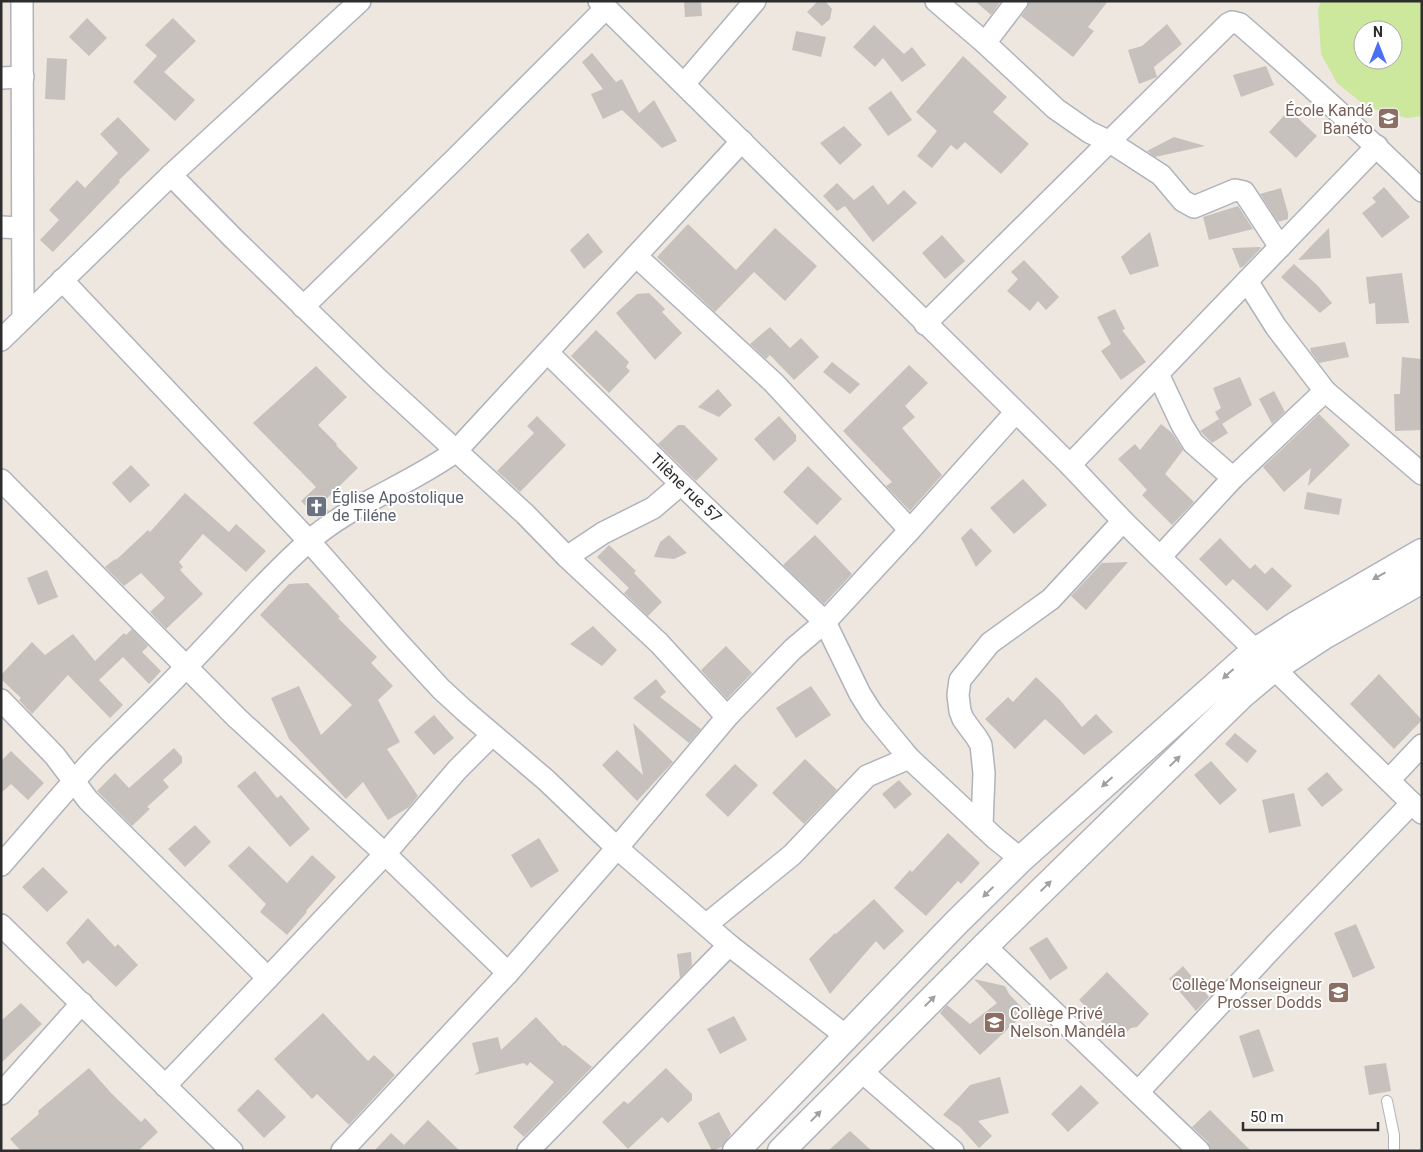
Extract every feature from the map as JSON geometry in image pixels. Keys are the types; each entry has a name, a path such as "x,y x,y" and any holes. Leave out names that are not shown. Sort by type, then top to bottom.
{"street":[{"path":"22,1 23,77 12,227 23,318"},
{"path":"684,84 754,1"},
{"path":"936,1 985,43 1056,109 1089,132 1110,142 1161,175 1183,201 1194,207 1235,190 1244,192 1280,247"},
{"path":"985,43 1018,1"},
{"path":"1,340 171,175 355,3"},
{"path":"303,307 456,158 602,5 1070,465 1123,521 1161,556 1264,660 1417,808 1276,944 1139,1091"},
{"path":"925,324 1228,24 1235,22 1240,24 1377,146 1422,191"},
{"path":"1,78 23,77"},
{"path":"1,865 74,781 309,541 366,503 434,467 456,452 742,141"},
{"path":"1070,465 1377,146"},
{"path":"171,175 303,307 398,398 525,514 567,557 659,644 727,717"},
{"path":"636,256 774,383 910,530"},
{"path":"62,280 309,541 441,689 492,735 517,754 617,848 730,945 846,1036"},
{"path":"1247,281 1271,319 1325,391 1422,474"},
{"name":"Tilène rue 57","path":"548,353 825,622"},
{"path":"1158,374 1182,425 1193,443 1233,478"},
{"path":"1161,556 1233,478 1325,391"},
{"path":"342,1151 508,973 617,848 727,717 793,649 825,622 1015,413"},
{"path":"1,480 237,718 385,854 508,973"},
{"path":"567,557 603,533 653,508 681,484"},
{"path":"982,826 984,773 981,745 963,719 960,711 958,695 960,680 990,643 1051,598 1123,521"},
{"path":"736,1151 846,1036 1021,859 1264,660 1350,593 1422,552"},
{"path":"781,1151 985,946 1242,695 1264,660 1322,637 1422,580"},
{"path":"825,622 860,694 872,713 909,758 982,826 1021,859"},
{"path":"1,700 55,756 88,800 268,978"},
{"path":"165,1086 385,854 457,770 492,735"},
{"path":"1388,780 1422,745"},
{"path":"706,924 792,855 868,776 909,758"},
{"path":"1,925 232,1151"},
{"path":"528,1151 730,945"},
{"path":"985,946 1139,1091 1199,1151"},
{"path":"1,1094 82,1003"},
{"path":"860,1070 953,1151"}],"lane":[{"path":"1387,1101 1394,1135 1394,1151"}],"green space":[{"path":"1321,1 1422,1 1422,116 1407,118 1367,107 1337,83 1321,54 1318,10"}],"building":[{"path":"684,1 701,1 702,16 685,17"},
{"path":"818,1 825,1 832,9 830,19 822,26 807,12"},
{"path":"975,1 1001,1 991,15"},
{"path":"1029,1 1108,1 1088,27 1094,31 1073,57 1021,16 1027,8"},
{"path":"87,18 107,38 89,56 69,37"},
{"path":"173,18 196,41 164,72 195,100 175,121 133,82 157,56 145,45"},
{"path":"1167,24 1182,44 1154,67 1157,77 1139,84 1128,50 1142,46"},
{"path":"874,25 904,54 912,47 926,65 902,82 883,58 875,67 853,47"},
{"path":"796,31 826,37 821,57 792,50"},
{"path":"592,53 616,82 622,79 639,113 654,100 677,141 662,148 622,110 603,119 591,94 603,89 582,62"},
{"path":"963,56 1007,97 993,112 1029,144 1001,174 965,142 957,150 951,145 932,168 917,156 937,131 916,112"},
{"path":"47,58 67,59 65,100 45,99"},
{"path":"1266,66 1274,85 1241,97 1233,75"},
{"path":"891,91 912,120 888,136 868,108"},
{"path":"1289,110 1317,136 1296,158 1269,132"},
{"path":"118,117 150,150 119,180 120,182 53,252 40,240 59,220 49,210 77,180 85,188 118,153 100,134"},
{"path":"844,126 862,145 840,165 820,143"},
{"path":"1174,137 1205,146 1155,157 1147,151"},
{"path":"837,183 854,200 873,185 888,205 904,190 917,203 873,242 845,206 837,211 823,196"},
{"path":"1384,187 1410,217 1382,238 1362,213 1376,202 1372,198"},
{"path":"1281,188 1288,219 1278,222 1260,194"},
{"path":"1238,206 1253,229 1209,240 1203,217"},
{"path":"688,224 736,270 775,228 817,266 785,301 754,272 715,312 657,257"},
{"path":"1329,228 1331,258 1298,260 1313,244"},
{"path":"1150,232 1159,266 1130,275 1121,257"},
{"path":"588,233 603,252 584,269 570,250"},
{"path":"942,235 965,261 945,279 922,253"},
{"path":"1260,247 1244,266 1240,268 1232,248"},
{"path":"1024,260 1059,297 1046,310 1038,301 1030,311 1007,291 1018,279 1011,272"},
{"path":"1294,264 1318,286 1332,303 1320,313 1281,277"},
{"path":"1402,273 1409,323 1376,324 1375,303 1369,304 1366,277"},
{"path":"649,293 665,309 662,312 682,333 655,360 616,313 637,294"},
{"path":"1115,309 1125,329 1122,330 1146,362 1121,380 1101,351 1111,344 1097,317"},
{"path":"770,327 790,348 801,338 819,357 794,380 770,355 766,359 750,344"},
{"path":"596,330 629,362 626,367 630,371 609,393 571,356"},
{"path":"1345,342 1349,357 1319,363 1310,348"},
{"path":"1402,357 1421,359 1422,430 1395,431 1394,394 1400,394"},
{"path":"832,362 860,384 850,394 823,372"},
{"path":"909,365 928,383 905,406 915,417 902,428 942,475 910,511 886,486 892,482 843,431"},
{"path":"316,366 347,397 318,425 358,468 322,503 329,511 317,518 301,501 316,487 253,423"},
{"path":"1240,377 1252,405 1222,424 1215,412 1221,408 1213,388"},
{"path":"718,389 732,405 719,417 698,407"},
{"path":"1274,391 1285,412 1272,424 1259,399"},
{"path":"1319,414 1350,445 1308,486 1311,468 1284,492 1263,467"},
{"path":"537,416 566,445 520,492 497,471 534,433 527,426"},
{"path":"779,416 796,435 796,441 774,461 754,439"},
{"path":"1219,419 1228,433 1212,443 1200,431"},
{"path":"1161,424 1172,433 1183,450 1165,474 1194,502 1172,525 1142,495 1147,490 1118,459 1135,444 1140,450"},
{"path":"678,425 684,425 718,459 696,481 658,444"},
{"path":"131,465 150,485 130,503 112,483"},
{"path":"808,466 842,499 817,525 783,492"},
{"path":"1023,479 1047,505 1014,534 990,508"},
{"path":"1307,492 1342,499 1339,515 1304,509"},
{"path":"185,493 229,532 236,524 266,551 246,572 203,534 179,562 183,567 180,570 203,594 166,629 150,612 165,598 141,573 124,586 105,567 116,560 148,530 150,532"},
{"path":"971,528 992,551 976,567 961,538"},
{"path":"669,535 687,553 674,559 654,557 660,542"},
{"path":"815,535 852,574 824,604 783,565"},
{"path":"1220,538 1250,569 1255,564 1265,574 1272,567 1292,586 1267,611 1233,579 1226,586 1199,559"},
{"path":"609,545 636,571 634,573 662,602 648,616 624,593 629,588 597,557"},
{"path":"1128,562 1086,610 1071,596 1102,563"},
{"path":"47,570 58,597 38,605 27,578"},
{"path":"308,583 340,617 338,618 377,657 371,663 393,686 378,700 400,742 387,749 418,796 409,807 388,820 363,782 346,799 289,739 271,698 299,686 321,735 352,705 260,615 289,584"},
{"path":"593,626 617,650 602,666 570,644"},
{"path":"132,629 148,646 142,652 161,671 149,684 123,657 99,680 123,705 110,718 68,675 32,714 19,700 21,698 1,679 1,675 32,642 45,655 73,634 95,661 124,633 126,635"},
{"path":"726,646 752,673 727,699 701,670"},
{"path":"1379,674 1422,720 1394,749 1350,704"},
{"path":"1036,677 1060,700 1082,727 1096,714 1113,732 1084,755 1045,719 1015,749 985,719 1008,697 1013,702"},
{"path":"656,679 666,692 660,697 701,729 689,743 633,698"},
{"path":"811,686 831,715 796,738 776,708"},
{"path":"434,715 454,738 434,755 414,732"},
{"path":"633,723 673,762 637,801 602,765 617,750 643,775"},
{"path":"1235,733 1257,751 1247,763 1225,744"},
{"path":"174,748 182,757 182,763 163,780 169,787 147,807 150,809 132,826 97,791 115,773 129,788"},
{"path":"11,751 44,783 28,800 11,784 1,793 1,761"},
{"path":"805,759 837,790 804,824 772,793"},
{"path":"1211,761 1237,790 1220,805 1194,775"},
{"path":"735,764 758,785 728,817 705,795"},
{"path":"255,771 277,798 281,795 310,829 290,847 237,786"},
{"path":"1327,772 1343,790 1322,807 1307,789"},
{"path":"899,780 912,794 895,809 882,794"},
{"path":"1294,793 1301,826 1269,833 1262,800"},
{"path":"195,825 211,842 185,867 168,849"},
{"path":"948,833 980,863 961,884 958,881 926,916 894,888 910,870 912,872"},
{"path":"539,838 559,871 531,888 511,855"},
{"path":"249,846 287,883 312,855 336,877 287,935 260,912 266,904 228,866"},
{"path":"43,867 68,892 47,912 22,887"},
{"path":"874,899 904,931 884,950 876,941 830,994 809,959"},
{"path":"88,918 115,947 118,944 138,965 116,987 88,960 83,964 66,943"},
{"path":"1356,924 1375,968 1353,978 1334,933"},
{"path":"1047,937 1068,968 1050,980 1029,948"},
{"path":"691,952 692,965 680,978 677,954"},
{"path":"1183,966 1209,997 1196,1011 1169,979"},
{"path":"1107,972 1149,1014 1137,1027 1131,1028 1119,1039 1079,1000"},
{"path":"974,979 1005,986 1009,994 1026,1012 980,1055 940,1013 947,1005 970,1024 997,1003"},
{"path":"21,1003 42,1024 1,1063 1,1021"},
{"path":"323,1013 368,1061 374,1055 395,1075 349,1125 317,1094 312,1099 274,1059"},
{"path":"734,1016 747,1040 720,1054 707,1029"},
{"path":"536,1017 563,1046 565,1045 592,1067 524,1137 513,1127 554,1082 530,1062 527,1066 524,1063 474,1075 479,1071 472,1043 498,1037 501,1050"},
{"path":"1259,1029 1274,1071 1253,1078 1239,1036"},
{"path":"1386,1063 1391,1091 1369,1095 1364,1066"},
{"path":"89,1068 141,1122 145,1118 158,1132 138,1151 21,1151 10,1139 39,1114 38,1111"},
{"path":"666,1068 692,1094 692,1100 668,1123 662,1117 628,1149 602,1122 624,1101 628,1104"},
{"path":"1000,1077 1009,1113 978,1121 992,1136 979,1148 960,1127 943,1115 970,1085"},
{"path":"1081,1085 1099,1103 1068,1132 1051,1114"},
{"path":"258,1089 286,1117 264,1138 237,1110"},
{"path":"1210,1110 1251,1151 1212,1151 1208,1142 1192,1127"},
{"path":"719,1112 731,1134 722,1147 712,1151 698,1123"},
{"path":"428,1120 460,1151 374,1151 391,1133 404,1145"},
{"path":"850,1131 872,1151 828,1151"}],"place":[{"name":"École Kandé Banéto","path":"1389,119"},
{"name":"Église Apostolique de Tiléne","path":"316,506"},
{"name":"Collège Monseigneur Prosser Dodds","path":"1338,993"},
{"name":"Collège Privé Nelson Mandéla","path":"994,1022"}]}
